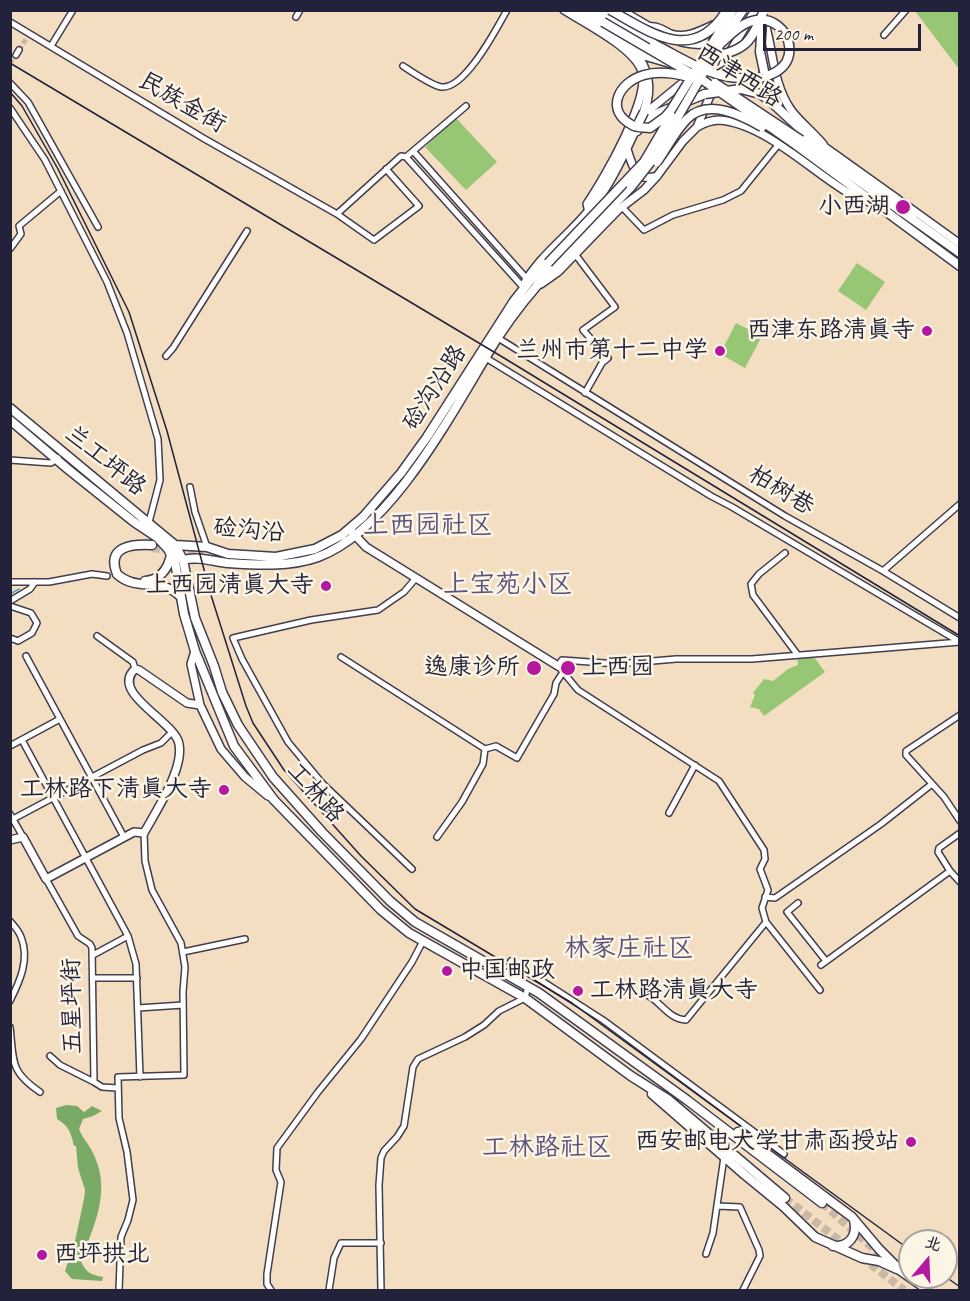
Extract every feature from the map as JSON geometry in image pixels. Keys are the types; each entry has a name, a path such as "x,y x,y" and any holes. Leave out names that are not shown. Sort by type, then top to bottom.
{"main road":[{"path":"573,10 646,56 671,63 697,60 741,48 755,33 759,12"},
{"path":"584,10 704,81 913,219 960,253"},
{"path":"598,10 654,44 700,68 729,77 764,77 775,74 783,67 789,56 790,45 785,33 778,25 766,20 748,22 721,39"},
{"path":"610,10 660,38 683,42 709,32 733,12"},
{"path":"631,187 656,155 721,39 743,10"},
{"path":"704,81 662,72 643,75 624,85 617,104 623,119 634,127 650,128 665,117 680,96 733,12"},
{"path":"759,12 760,52 764,71 771,93 787,116"},
{"path":"518,296 534,268 589,212 627,149 630,132 644,112 650,90 648,78 644,65 624,41"},
{"name":"西津西路","path":"654,44 734,94 799,143"},
{"path":"630,132 658,112 705,94 741,89 760,94 807,135 898,200 913,219"},
{"path":"550,266 644,162 680,96"},
{"path":"550,266 655,165 686,120 699,111 710,109 722,110 745,119 834,174 960,266"},
{"path":"799,143 834,174"},
{"name":"硷沟沿路","path":"356,536 408,478 452,415 498,338 550,266"},
{"name":"硷沟沿路","path":"349,529 383,495 417,450 518,296 550,266"},
{"name":"兰工坪路","path":"10,408 134,522 158,538 172,554"},
{"name":"兰工坪路","path":"10,420 149,522 175,545"},
{"name":"硷沟沿","path":"183,560 202,553 276,557 294,555 329,543 349,529"},
{"name":"硷沟沿","path":"175,545 193,546 202,553 260,564 296,563 318,557 356,536"},
{"path":"172,554 165,571 152,580 132,579 120,570 120,558 126,549 152,546 136,544 125,546 116,556 115,568 117,574 124,580 166,586 180,596"},
{"name":"工林路","path":"175,545 183,560 195,618 222,692 238,725 273,777 322,832 403,913 528,986 687,1100"},
{"path":"193,546 191,553 202,553"},
{"name":"工林路","path":"172,554 180,596 195,651 234,747 274,800 394,922 423,941 525,998 631,1076"},
{"path":"631,1076 784,1207 815,1237 862,1258 879,1261 897,1269"},
{"path":"631,1076 669,1100 785,1198"},
{"path":"687,1100 710,1112 852,1216 879,1249 897,1266 897,1269"},
{"path":"687,1100 822,1203"},
{"path":"830,1245 842,1246 852,1239 856,1228 852,1216"}],"street":[{"path":"51,46 73,10"},
{"path":"296,17 300,10"},
{"path":"403,66 439,87 454,82 477,61 507,10"},
{"path":"564,10 624,49 642,70 643,84 630,132 587,204 589,212"},
{"path":"621,10 669,38 697,45 721,39"},
{"path":"884,35 906,10"},
{"path":"630,132 682,85 721,39 733,12"},
{"path":"648,26 657,26 674,34 689,34 733,12 759,12"},
{"path":"759,12 766,25 782,90 790,109 825,146"},
{"path":"697,127 724,62 759,12"},
{"name":"民族金街","path":"10,22 27,36 51,46 203,138 336,214 374,240 419,206 386,169"},
{"path":"606,36 624,41"},
{"path":"10,83 28,102 98,227"},
{"path":"406,158 466,106"},
{"path":"10,108 45,160 107,282 127,333 158,439 160,480 149,522"},
{"path":"531,291 558,272 622,207 645,190 683,141 697,127 706,122 717,120 733,123 778,141 849,193 877,205"},
{"path":"622,207 644,230 673,215 723,200 741,191 750,183 778,141"},
{"path":"627,149 633,169 643,177 657,176"},
{"path":"413,151 525,283"},
{"path":"336,214 401,156 406,158 525,283"},
{"path":"10,249 21,234 19,226 61,191"},
{"path":"898,200 960,244"},
{"path":"166,356 247,231"},
{"path":"575,254 615,307 583,330 608,358 602,363 585,393"},
{"name":"柏树巷","path":"498,338 785,516 883,571 960,618"},
{"path":"486,358 711,496 960,642"},
{"path":"10,460 51,463 60,456"},
{"path":"190,487 202,553"},
{"path":"883,571 960,504"},
{"path":"349,529 366,547 560,669 586,696 719,781 764,850 765,859 760,869 768,890 762,908 766,922 820,990"},
{"path":"785,553 759,574 751,584 753,595 797,654"},
{"path":"107,576 114,572 115,568"},
{"path":"10,582 48,582 92,574 124,580"},
{"path":"412,869 323,784 288,742 242,659 233,638 311,620 378,610 404,592 416,578"},
{"path":"10,638 18,641 32,633 37,623 31,613 10,604 30,589 34,582"},
{"path":"97,636 133,662 135,669 188,703 200,705"},
{"path":"341,657 485,749 496,746 516,758 554,694 562,660 618,663 676,659 752,659 960,642"},
{"path":"195,651 191,664 200,705 221,749 245,777 274,800"},
{"path":"26,656 124,837"},
{"path":"119,1290 121,1237 133,1200 127,1152 119,1118 118,1077 184,1075 185,967 183,952 181,943 152,890 145,861 144,833 172,782 178,762 179,743 172,732 131,692 128,681 135,669"},
{"path":"960,716 906,751 906,755 944,797 960,821"},
{"path":"10,746 60,719"},
{"name":"五星坪街","path":"117,1088 102,1087 94,1082 93,955 90,944 78,936 12,817 160,743 172,732"},
{"path":"22,740 128,936 136,964 140,1077"},
{"path":"437,837 462,802 483,764 485,749"},
{"path":"669,813 695,765"},
{"path":"765,897 775,898 896,813 932,784"},
{"path":"46,879 134,832 144,833"},
{"path":"960,833 939,848 938,852 960,882"},
{"path":"10,840 23,837"},
{"path":"798,903 787,912 824,963 950,871"},
{"path":"10,921 21,936 24,966 20,983 10,1001"},
{"path":"643,993 651,996 672,1016 686,1020 766,922"},
{"path":"93,955 128,936"},
{"path":"183,952 245,939"},
{"path":"270,1290 267,1284 267,1274 280,1182 276,1170 278,1148 318,1092 361,1039 412,962 423,941"},
{"path":"511,961 603,1020 784,1154"},
{"path":"93,978 137,978"},
{"path":"381,1290 379,1185 381,1158 404,1126 409,1079 414,1063 417,1059 465,1037 484,1025 499,1011 525,998 528,986"},
{"path":"138,1008 183,1005"},
{"path":"10,1027 18,1074 40,1092"},
{"path":"50,1056 60,1065 94,1082"},
{"path":"756,1145 762,1137"},
{"path":"706,1254 717,1206 724,1157"},
{"path":"717,1206 740,1207 759,1250 759,1256 743,1290"},
{"path":"329,1290 334,1258 341,1243 381,1243"},
{"path":"897,1269 927,1290"}],"green space":[{"path":"915,11 959,11 959,69"},
{"path":"456,118 497,162 466,190 425,147"},
{"path":"857,263 885,282 866,310 838,291"},
{"path":"736,323 762,336 745,368 720,354"},
{"path":"797,657 814,657 825,672 764,716 759,709 750,707 755,695 753,693 764,679 773,681 788,669 798,665"},
{"path":"66,1105 77,1106 84,1112 92,1106 102,1111 83,1119 79,1129 91,1149 101,1178 100,1205 81,1261 89,1272 103,1277 102,1281 72,1279 65,1271 75,1241 85,1190 78,1168 76,1146 74,1146 67,1127 57,1119 56,1108"}],"waterway":[{"path":"10,594 19,589"}],"tunnel":[{"path":"19,50 26,39"},
{"path":"10,63 16,55"},
{"path":"152,548 203,555"},
{"path":"785,1198 848,1247"},
{"path":"822,1203 889,1263"},
{"path":"861,1257 904,1290"}],"railway":[{"path":"10,63 504,358 960,636"},
{"path":"10,92 22,106 58,169 129,312 167,431 210,592 246,706 253,723 284,770 361,856 415,909 572,1003 898,1241"}],"place":[{"name":"小西湖","path":"903,207"},
{"name":"西津东路清真寺","path":"927,331"},
{"name":"兰州市第十二中学","path":"720,351"},
{"name":"上西园清真大寺","path":"326,586"},
{"name":"逸康诊所","path":"534,668"},
{"name":"上西园","path":"568,668"},
{"name":"工林路下清真大寺","path":"224,790"},
{"name":"中国邮政","path":"447,971"},
{"name":"工林路清真大寺","path":"578,991"},
{"name":"西安邮电大学甘肃函授站","path":"911,1142"},
{"name":"西坪拱北","path":"42,1255"}],"district":[{"name":"上西园社区","path":"428,526"},
{"name":"上宝苑小区","path":"508,585"},
{"name":"林家庄社区","path":"629,949"},
{"name":"工林路社区","path":"547,1148"}]}
